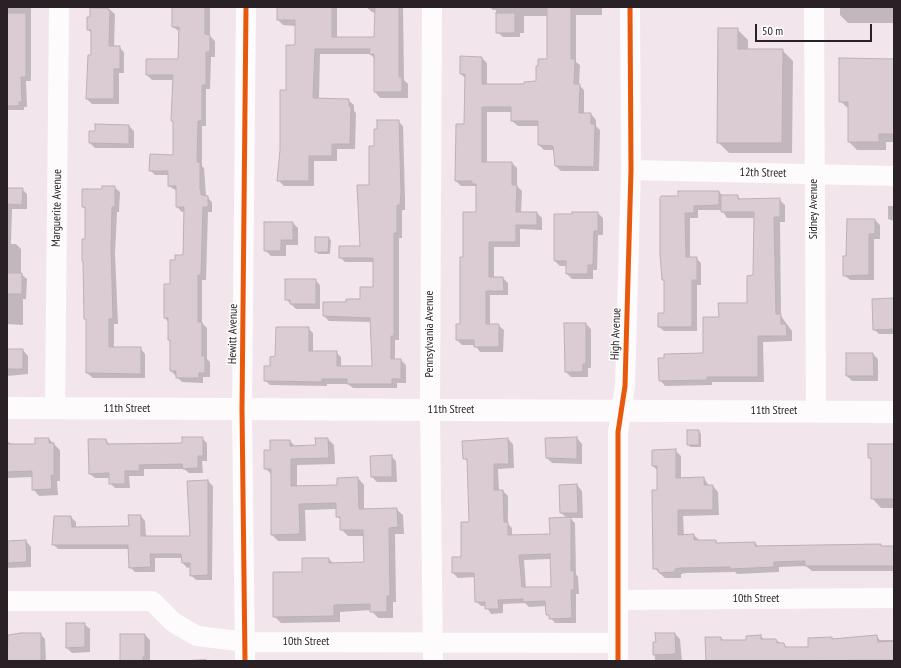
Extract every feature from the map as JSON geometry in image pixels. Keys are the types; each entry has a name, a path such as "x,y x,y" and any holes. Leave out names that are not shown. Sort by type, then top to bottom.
{"main road":[{"name":"11th Street","path":"7,408 894,412"}],"street":[{"name":"Marguerite Avenue","path":"55,408 59,7"},
{"name":"Hewitt Avenue","path":"245,652 242,409 246,7"},
{"name":"Pennsylvania Avenue","path":"432,7 430,410 433,652"},
{"name":"High Avenue","path":"618,652 618,432 625,378 631,170 630,7"},
{"name":"Sidney Avenue","path":"814,7 816,411"},
{"name":"12th Street","path":"631,170 894,176"},
{"name":"10th Street","path":"618,600 894,598"},
{"name":"10th Street","path":"7,601 152,601 173,622 197,636 245,652 618,652"}],"building":[{"path":"172,7 205,7 205,34 210,35 210,52 206,52 206,85 202,85 202,121 198,121 197,162 200,162 200,190 201,195 208,196 208,207 203,207 201,275 198,275 198,322 202,322 202,356 205,356 205,373 199,373 199,378 176,378 176,371 170,371 168,318 164,318 164,284 170,284 170,260 175,260 175,255 183,255 184,207 176,207 176,186 168,186 168,171 149,171 150,154 173,155 173,121 171,121 173,75 146,75 146,59 178,59 179,27 172,27"},
{"path":"277,7 332,7 332,37 374,37 375,7 399,7 399,77 402,77 402,92 374,92 374,54 369,54 370,49 315,49 313,98 349,99 349,106 351,106 350,144 332,144 332,156 309,156 309,181 277,181 280,150 280,90 286,90 286,45 295,45 295,20 277,20"},
{"path":"547,7 571,7 571,59 575,59 574,84 580,84 579,113 591,113 591,124 595,124 594,167 555,166 553,146 538,145 538,121 511,121 511,107 482,107 482,162 512,162 512,185 517,185 516,212 537,212 537,225 516,225 516,242 489,242 489,277 503,277 504,291 486,291 486,324 499,324 499,347 474,347 474,340 456,340 456,324 460,324 460,257 463,257 463,212 476,212 476,184 472,184 472,181 455,181 456,124 464,124 465,74 460,74 460,56 482,57 482,84 524,84 524,82 536,81 536,66 538,66 538,59 547,59"},
{"path":"90,8 108,8 108,10 110,10 109,46 120,46 120,69 114,69 114,99 86,99 88,55 91,55 91,30 87,30 87,17 90,17"},
{"path":"7,13 26,13 26,77 21,77 22,102 19,102 19,106 7,106"},
{"path":"496,13 515,13 515,33 496,33"},
{"path":"718,28 738,28 738,49 783,49 782,143 717,143"},
{"path":"839,58 894,59 894,134 879,134 879,142 848,142 848,102 839,102"},
{"path":"377,120 399,120 401,192 400,205 397,205 397,233 394,233 394,336 391,336 391,359 401,359 401,379 392,379 392,384 347,384 347,379 322,379 322,382 264,381 264,366 270,366 270,357 275,356 276,327 309,327 309,351 337,351 337,366 372,366 370,318 323,316 323,302 346,302 346,299 360,299 360,287 373,287 373,258 339,258 339,246 360,246 357,185 369,185 369,146 374,146 374,129 377,129"},
{"path":"95,124 129,125 129,144 89,143 89,131 95,131"},
{"path":"102,186 115,186 115,207 112,207 111,248 113,319 109,319 109,347 141,347 141,374 86,373 86,319 84,319 82,261 82,239 85,239 85,207 82,207 82,189 102,189"},
{"path":"7,188 23,188 22,205 7,204"},
{"path":"678,191 719,191 719,205 694,206 694,213 685,213 686,257 697,257 697,280 692,280 692,327 658,327 658,313 664,313 664,280 662,280 660,254 660,198 661,196 678,196"},
{"path":"721,195 738,195 738,199 780,198 780,217 774,217 776,314 781,314 781,324 786,324 787,336 758,336 758,377 707,377 707,380 659,381 658,358 664,358 664,354 703,353 703,317 719,317 718,303 747,303 747,276 753,275 754,212 721,212"},
{"path":"572,212 598,212 598,231 594,231 593,265 588,265 588,274 566,274 566,261 554,261 554,214 572,214"},
{"path":"847,219 875,219 875,234 869,234 869,275 843,276 843,256 846,256"},
{"path":"264,222 293,222 293,240 281,240 281,251 264,251"},
{"path":"315,237 329,237 328,252 315,252"},
{"path":"7,273 22,273 22,294 7,294"},
{"path":"285,279 316,279 316,304 290,304 290,300 285,300"},
{"path":"894,298 894,329 873,330 872,299"},
{"path":"564,323 586,323 586,364 583,364 583,372 565,372"},
{"path":"7,349 23,349 23,369 7,369"},
{"path":"846,353 873,353 874,376 846,376"},
{"path":"687,430 699,430 699,445 687,445"},
{"path":"182,437 203,437 203,456 198,456 198,468 183,469 182,464 139,465 140,471 125,471 125,484 109,484 109,473 89,474 88,439 106,439 107,444 182,443"},
{"path":"577,437 577,459 546,458 545,438"},
{"path":"35,438 49,438 49,443 54,443 54,475 51,475 52,489 32,490 32,471 7,472 7,444 35,444"},
{"path":"315,438 328,438 329,458 291,459 291,486 337,485 337,478 358,477 359,509 397,508 398,527 389,528 390,596 387,596 387,612 370,612 370,604 334,605 334,616 273,617 273,572 302,572 302,558 329,558 329,563 364,562 363,530 340,530 340,517 336,517 336,503 299,504 300,534 271,535 271,469 264,469 264,450 270,450 270,440 290,440 290,446 316,445"},
{"path":"508,438 509,464 494,464 494,490 503,490 504,522 508,522 508,535 550,534 549,518 571,517 571,571 574,571 574,590 571,590 572,618 549,619 549,615 546,615 545,601 523,602 523,599 498,600 499,609 485,609 485,602 475,602 474,573 452,573 452,557 461,557 461,522 469,522 467,459 463,459 462,441","holes":["550,554 551,587 522,587 519,555"]},
{"path":"868,444 894,444 894,499 871,499 871,458 868,458"},
{"path":"676,449 676,478 704,477 704,485 713,485 713,510 678,510 678,535 694,534 694,540 716,540 716,543 755,542 755,546 881,544 881,546 894,546 894,566 805,566 805,561 774,562 774,567 730,569 730,567 680,568 675,569 675,572 659,573 658,569 653,569 652,490 657,490 657,466 652,466 652,450"},
{"path":"392,455 392,477 371,477 370,456"},
{"path":"208,480 208,575 190,576 190,563 182,563 181,554 150,554 151,567 129,568 128,545 52,545 54,516 71,516 72,527 129,526 128,515 141,515 141,536 190,536 187,481"},
{"path":"577,484 578,513 560,513 559,485"},
{"path":"26,540 27,562 8,563 8,541"},
{"path":"66,623 85,623 85,647 66,648"},
{"path":"21,633 41,633 41,661 7,661 8,635"},
{"path":"655,633 675,633 676,654 653,655 653,642 656,642"},
{"path":"120,634 145,634 145,657 143,657 143,661 120,661"},
{"path":"761,635 761,639 776,639 777,643 784,643 785,647 808,647 808,638 832,637 832,639 877,635 878,642 894,641 894,660 706,661 705,637 721,637 721,640 746,640 746,636"}],"cycle path":[{"path":"245,661 242,409 246,7"},
{"path":"618,661 618,432 625,386 631,170 630,7"}]}
